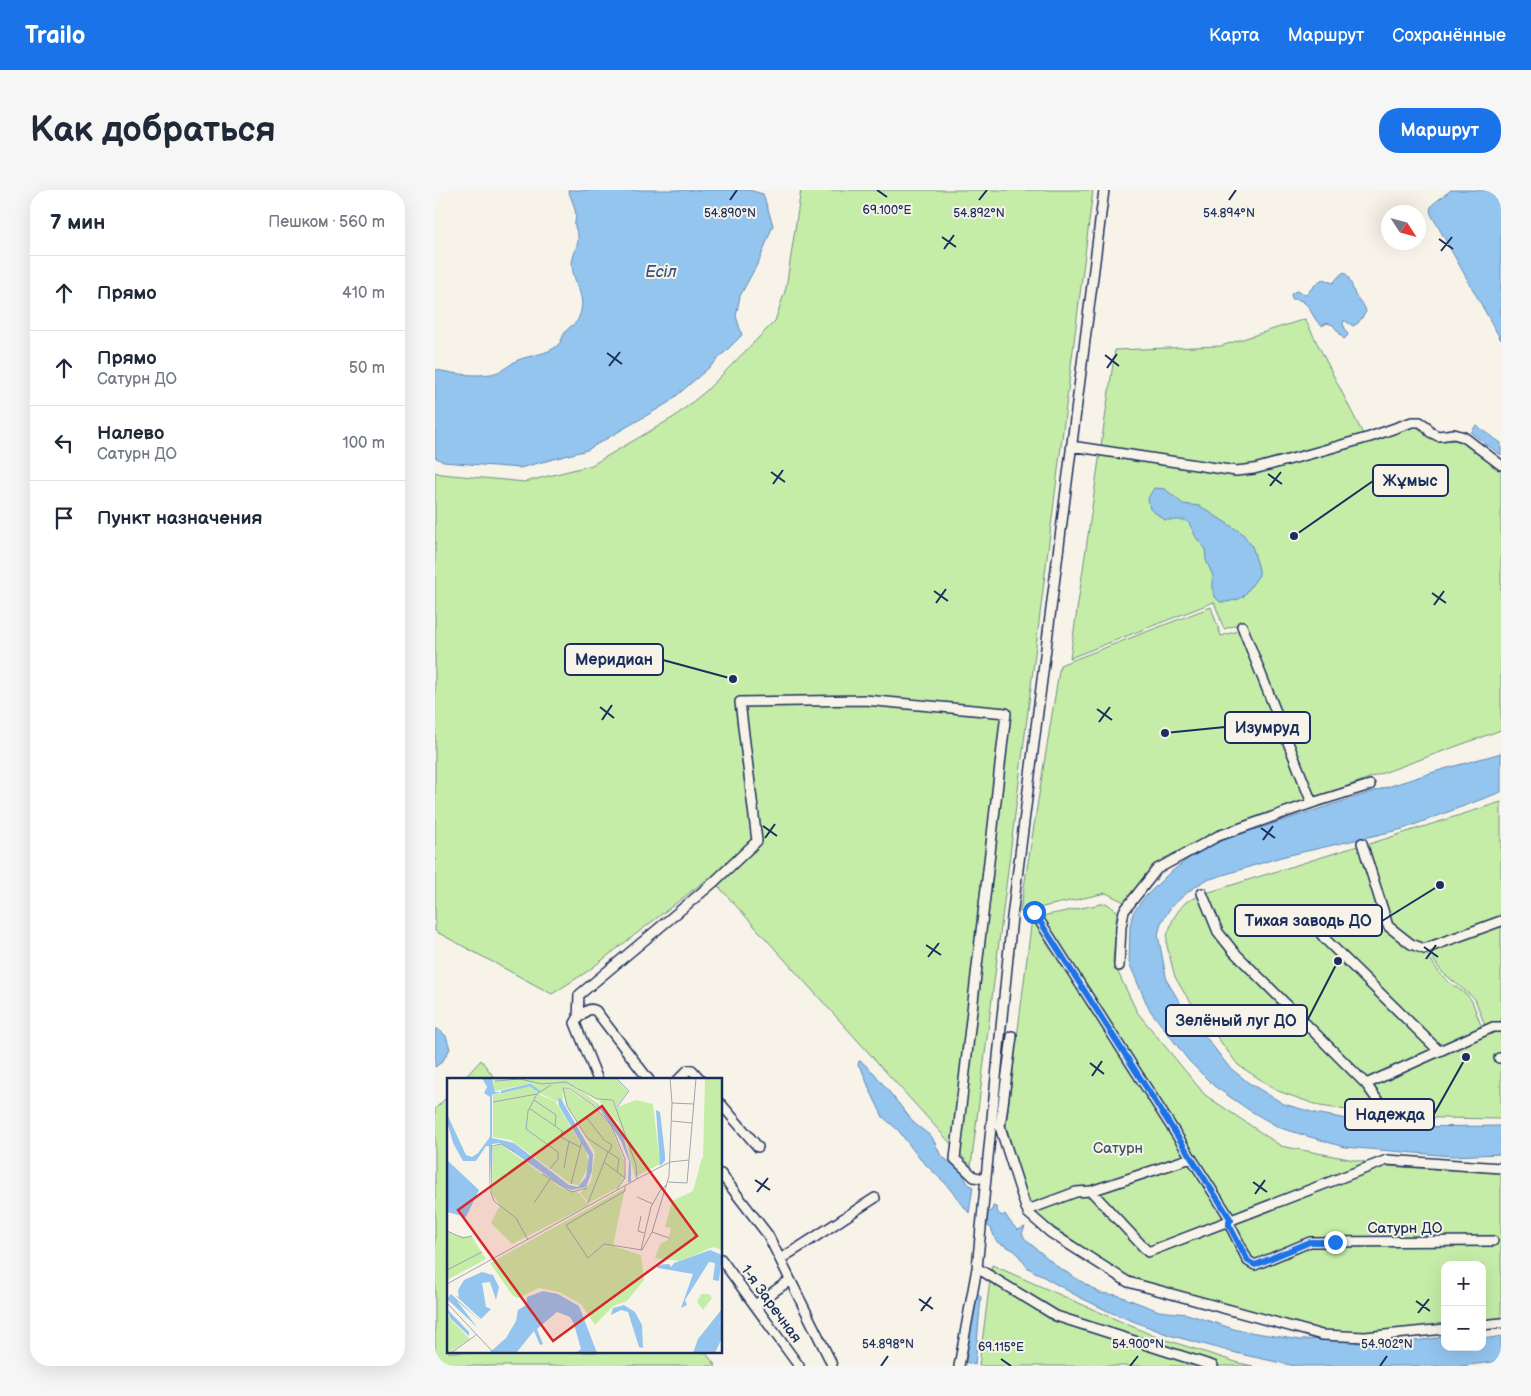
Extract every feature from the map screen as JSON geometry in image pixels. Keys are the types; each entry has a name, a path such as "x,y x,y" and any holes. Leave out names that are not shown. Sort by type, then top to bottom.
{"street":[{"path":"959,1366 977,1268 1013,907 1104,190"},
{"path":"1071,446 1236,471 1254,469 1370,437 1412,422 1420,422 1430,432 1438,436 1454,434 1464,437 1501,465"},
{"path":"1242,626 1312,803"},
{"path":"578,1018 579,995 714,882 757,840 740,702 865,700 1006,713 955,1159 974,1177 986,1180"},
{"path":"1119,966 1121,927 1124,911 1157,869 1218,836 1370,785"},
{"path":"1362,843 1388,926 1411,944 1424,949 1501,921"},
{"path":"1202,893 1218,932 1234,952 1366,1084 1390,1118"},
{"path":"1034,912 1230,1221"},
{"path":"1312,922 1325,939 1439,1051"},
{"path":"597,1078 575,1023 589,1009 596,1010 647,1078"},
{"path":"1366,1084 1493,1027 1501,1027"},
{"path":"1012,1036 1000,1127 1024,1205 1028,1213 1051,1233 1127,1282 1322,1335 1365,1336 1441,1329"},
{"path":"680,1078 688,1070 692,1070 699,1078"},
{"path":"723,1106 758,1146"},
{"path":"1027,1208 1033,1208 1076,1192 1091,1191 1191,1158"},
{"path":"1091,1191 1149,1252 1387,1160 1501,1168"},
{"path":"723,1177 766,1232 830,1360 831,1366"},
{"path":"779,1259 875,1198"},
{"name":"Сатурн ДО","path":"1230,1221 1248,1261 1255,1265 1310,1242 1493,1241"},
{"name":"1-я Заречная","path":"723,1262 799,1366"},
{"path":"977,1268 1056,1316 1213,1366"},
{"path":"755,1305 790,1280"},
{"path":"1486,1325 1501,1323"}],"green space":[{"path":"801,190 1093,190 971,1166 710,877 588,971 552,994 435,931 435,472 525,482 592,465 674,417 706,391 775,321 786,288"},
{"path":"1305,319 1367,442 1410,427 1417,427 1427,436 1441,441 1456,440 1464,444 1501,471 1501,730 1309,800 1243,623 1224,629 1214,602 1070,658 1115,350 1221,346"},
{"path":"1211,607 1221,636 1241,630 1307,800 1219,833 1155,867 1128,904 1106,893 1020,912 1060,665"},
{"path":"1501,802 1501,1025 1486,1028 1475,999 1442,972 1427,950 1393,929 1366,845"},
{"path":"1361,845 1386,926 1424,949 1446,980 1467,995 1472,1001 1483,1031 1367,1082 1219,931 1203,894"},
{"path":"1201,895 1217,933 1365,1085 1387,1116 1320,1106 1278,1091 1238,1065 1185,994 1175,977 1167,946 1167,936 1173,919 1179,910 1186,902"},
{"name":"Сатурн","path":"1106,903 1117,911 1113,962 1137,1012 1205,1095 1281,1146 1386,1166 1501,1173 1501,1319 1486,1321 1486,1261 1441,1261 1441,1325 1365,1333 1324,1331 1126,1276 1037,1216 1028,1202 1006,1125 1032,918"},
{"path":"1492,1029 1501,1029 1501,1119 1391,1117 1368,1085"},
{"path":"481,1060 494,1078 465,1078"},
{"path":"447,1097 447,1354 707,1354 716,1366 435,1366 435,1109"},
{"path":"992,1265 1154,1336 1253,1366 979,1366"}],"water":[{"name":"Есіл","path":"568,190 749,190 763,194 773,225 760,259 740,296 736,316 742,335 712,365 668,403 587,450 520,468 443,462 435,457 435,369 467,375 484,375 498,372 518,360 553,349 559,344 565,332 578,320 582,302 574,277 572,263 578,237 575,225 576,216"},
{"path":"1451,190 1501,190 1501,340 1431,214 1430,209 1433,204"},
{"path":"1344,272 1366,312 1358,323 1353,326 1344,320 1343,324 1348,335 1344,339 1333,325 1327,323 1322,326 1307,305 1292,299 1291,294 1296,291 1306,294 1323,279 1333,283"},
{"path":"1476,425 1501,443 1501,455 1471,433"},
{"path":"1154,488 1165,489 1183,504 1200,506 1242,533 1252,546 1259,569 1259,575 1244,596 1227,602 1220,602 1216,598 1213,593 1213,576 1206,560 1205,548 1197,539 1189,523 1184,520 1165,520 1150,509 1148,498"},
{"path":"1501,753 1501,792 1403,829 1281,857 1204,881 1171,907 1161,923 1158,935 1167,981 1182,1006 1229,1067 1249,1083 1284,1104 1315,1113 1390,1127 1501,1126 1501,1154 1451,1156 1344,1147 1280,1128 1214,1086 1189,1061 1149,1009 1129,963 1130,926 1133,913 1144,898 1166,876 1189,858 1219,841 1437,771"},
{"path":"435,1029 438,1029 446,1036 450,1049 442,1062 435,1067"},
{"path":"859,1061 874,1073 915,1124 932,1137 941,1156 957,1167 968,1184 973,1187 969,1213 945,1183 920,1159 898,1130 883,1117 858,1065"},
{"path":"993,1206 996,1207 998,1213 1002,1216 1005,1214 1018,1230 1025,1227 1022,1234 1026,1240 1058,1267 1100,1293 1117,1295 1159,1311 1187,1314 1237,1330 1300,1340 1345,1338 1358,1343 1406,1342 1441,1338 1441,1351 1486,1351 1486,1338 1501,1336 1501,1361 1460,1366 1295,1366 1169,1335 1112,1313 1077,1296 1028,1268 1015,1251 996,1241 991,1228 983,1223 985,1212 987,1213 992,1210"},
{"path":"976,1293 981,1297 975,1365 966,1362 973,1299"}],"place":[{"name":"Жұмыс","path":"1294,536"},
{"name":"Меридиан","path":"733,679"},
{"name":"Изумруд","path":"1165,733"},
{"name":"Тихая заводь ДО","path":"1440,885"},
{"name":"Зелёный луг ДО","path":"1338,961"},
{"name":"Надежда","path":"1466,1057"}],"route":[{"path":"1034,912 1231,1220 1229,1225 1248,1261 1255,1265 1310,1242 1335,1242"}]}
